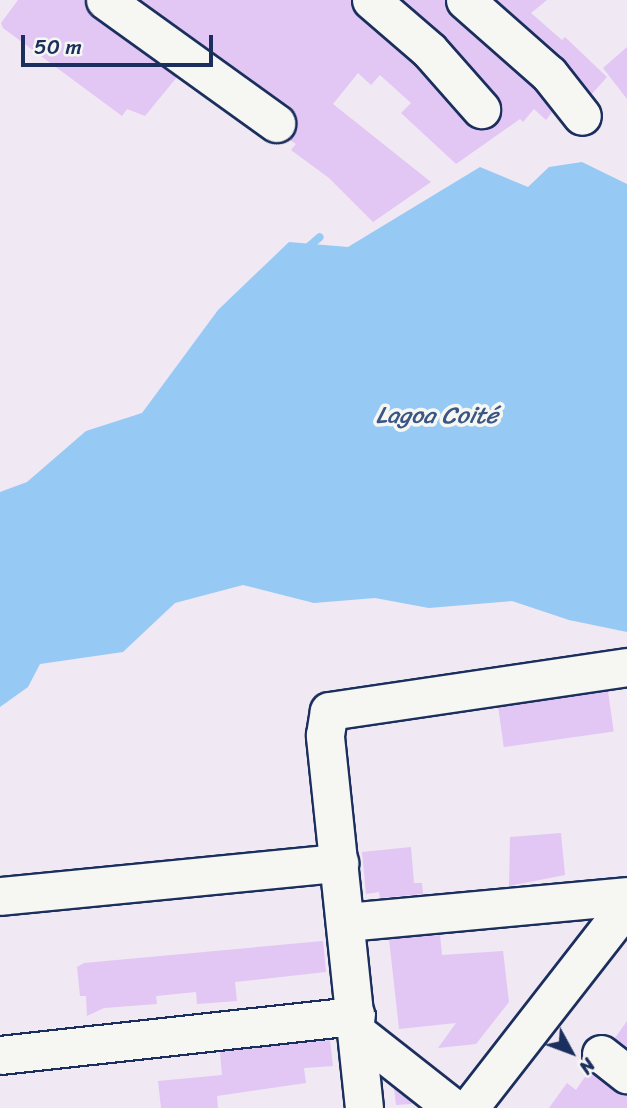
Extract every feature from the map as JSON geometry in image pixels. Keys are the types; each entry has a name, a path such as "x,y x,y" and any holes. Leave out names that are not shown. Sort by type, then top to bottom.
{"street":[{"path":"105,0 276,123"},
{"path":"371,0 429,50 481,109"},
{"path":"465,0 549,74 582,116"},
{"path":"372,1101 358,1025 339,863 324,723 329,711 627,667"},
{"path":"0,896 339,863"},
{"path":"346,922 627,895"},
{"path":"469,1108 627,905"},
{"path":"0,1055 358,1025 453,1108"}],"water":[{"name":"Lagoa Coité","path":"582,162 627,184 627,632 569,620 512,601 429,608 375,598 314,603 243,585 175,603 123,652 40,664 28,687 0,707 0,492 27,482 86,431 142,413 218,310 289,242 348,247 480,167 528,187 549,167"}],"building":[{"path":"18,0 84,0 93,17 177,77 145,116 127,109 122,116 3,28 1,23"},
{"path":"141,0 351,0 357,16 414,65 465,123 486,129 501,115 497,96 445,36 403,0 445,0 451,16 534,88 552,112 546,120 534,109 523,122 520,119 456,164 401,113 411,103 380,75 371,85 358,73 333,104 431,182 373,222 329,178 291,150 296,144 288,139 297,124 289,106"},
{"path":"497,0 547,0 531,13 562,40 565,37 607,77 592,94 563,58"},
{"path":"627,47 627,99 603,68"},
{"path":"608,691 614,732 504,747 498,706"},
{"path":"561,833 565,875 509,886 510,837"},
{"path":"411,847 414,883 422,883 423,894 380,898 379,892 366,894 362,852"},
{"path":"440,935 442,955 503,951 509,1002 476,1044 438,1048 456,1023 399,1029 389,939"},
{"path":"323,941 326,972 235,982 237,1001 197,1004 196,992 156,996 157,1004 104,1008 87,1016 86,996 80,996 77,967 84,963"},
{"path":"627,1021 627,1047 615,1038"},
{"path":"330,1040 333,1066 304,1068 306,1083 217,1096 218,1108 161,1108 158,1081 222,1075 220,1052"},
{"path":"589,1071 627,1095 627,1108 549,1108 567,1083 576,1090"},
{"path":"394,1088 412,1102 411,1104 396,1105"}],"waterway":[{"path":"306,249 320,237"}]}
